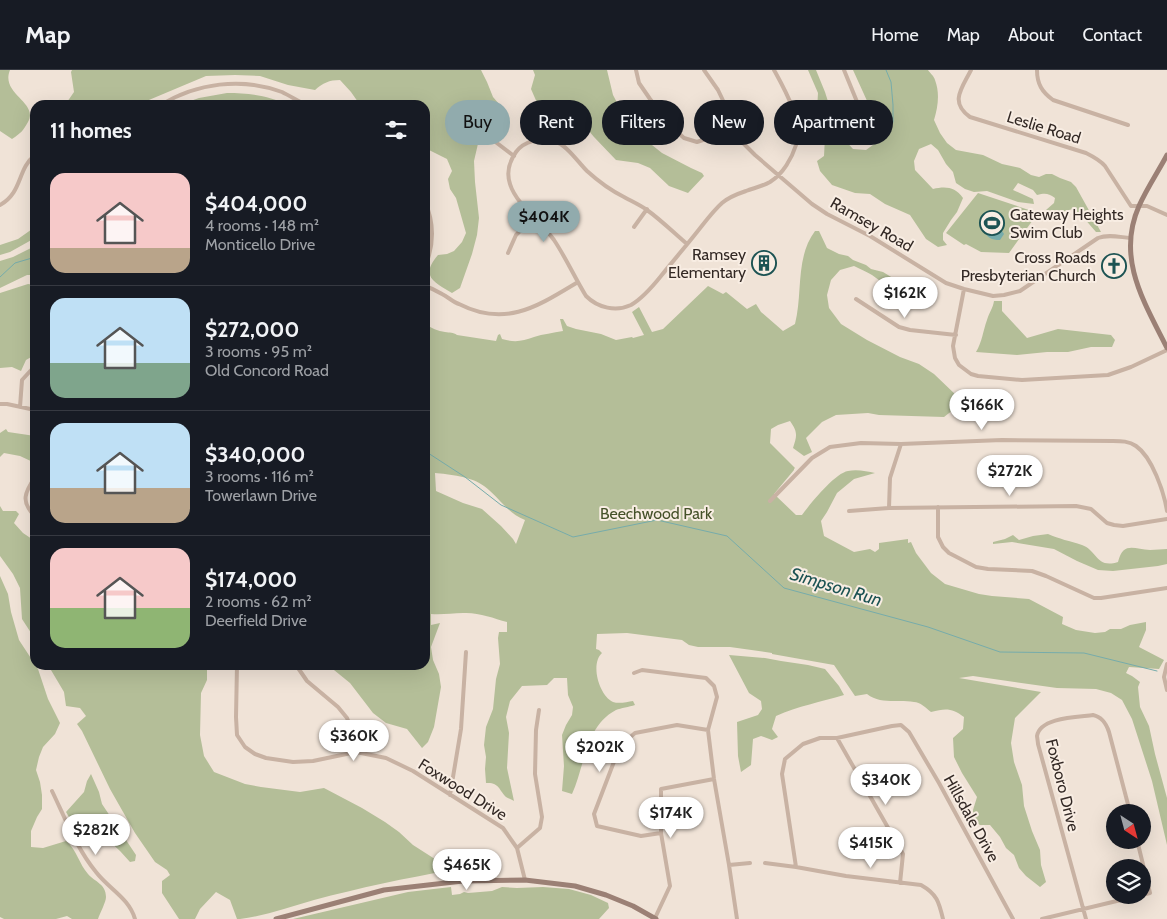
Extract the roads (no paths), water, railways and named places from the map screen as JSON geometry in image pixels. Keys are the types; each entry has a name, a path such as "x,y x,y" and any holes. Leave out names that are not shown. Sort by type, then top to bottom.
{"street":[{"path":"636,70 639,82 650,99 675,130 684,138 694,141"},
{"name":"Ramsey Road","path":"704,70 723,100"},
{"path":"687,244 647,209 604,186 562,144 547,139 525,144 519,148 509,165 507,174 513,193 554,241 586,296 592,302 606,308 622,308 631,305 649,290 724,201 733,195 770,182 788,164 797,142 798,127 792,107 774,70"},
{"path":"844,70 856,100"},
{"name":"Leslie Road","path":"971,70 958,100 965,113 970,117 1086,153 1096,158 1105,166 1128,203 1131,206 1139,206"},
{"path":"1037,70 1039,84 1048,97 1128,125"},
{"path":"172,100 193,90 215,85 234,84 260,86 282,92 297,100"},
{"path":"500,145 514,156"},
{"name":"Ramsey Road","path":"745,145 812,204 827,214 870,236 946,283 964,289 993,296 1020,291 1102,236 1130,238"},
{"path":"964,289 953,346 959,365 978,376 1022,380 1108,375 1131,367 1167,349 1136,283 1131,264 1130,238 1139,206 1167,155"},
{"path":"0,205 15,191 26,165 30,161"},
{"path":"1139,206 1147,206 1167,216"},
{"path":"634,227 647,209"},
{"path":"508,253 516,235 534,217"},
{"path":"430,218 432,246 430,252"},
{"path":"430,288 477,312 504,315 536,306 578,282"},
{"path":"856,298 899,326 910,330 956,335"},
{"path":"20,407 22,380 30,371"},
{"path":"0,404 30,409"},
{"path":"770,501 812,458 830,447 861,443 901,444 1002,440 1113,441 1128,442 1136,445 1144,454 1162,489 1167,511"},
{"path":"889,508 890,478 901,444"},
{"path":"30,485 26,491 25,503 30,512"},
{"path":"849,511 889,508 1076,506 1091,509 1107,523 1114,525 1123,526 1167,519"},
{"path":"938,507 938,537 943,547 950,553 976,566 988,569 1032,571 1094,598 1167,588"},
{"path":"450,795 461,729 466,652"},
{"path":"1167,664 1164,677 1167,690"},
{"name":"Foxwood Drive","path":"237,670 236,718 238,735 245,747 255,754 266,758 293,762 313,761 356,752 386,758 413,772 503,828 517,848 525,880"},
{"path":"298,670 307,681 338,707 347,718 353,734 356,752"},
{"path":"634,673 642,670 706,678 714,686 717,698 708,730 714,779 738,919"},
{"path":"517,848 540,828 542,817 535,774 536,730 539,710"},
{"name":"Foxboro Drive","path":"1086,919 1038,744 1037,736 1040,730 1055,720 1099,716 1109,732 1128,804"},
{"path":"661,833 641,836 597,826 594,814 620,746 635,733 677,725 708,730"},
{"name":"Hillsdale Drive","path":"796,866 782,774 785,759 803,744 820,738 837,738 902,725 909,732 939,783 1013,919"},
{"path":"837,738 902,854 900,883"},
{"path":"276,919 384,890 462,881 525,880 575,886 606,895 633,906 656,919 670,886 661,833 661,789 714,779"},
{"path":"52,791 81,851 96,873 131,908 135,919"},
{"path":"1042,919 1150,893 1139,849"},
{"path":"730,865 750,863"},
{"path":"765,863 796,866 846,876 921,885 931,890 940,904 944,919"}],"water":[{"path":"987,224 995,225 1001,229 1004,234 1000,240 992,239 986,235 983,230"}],"waterway":[{"path":"886,70 891,82 893,100"},
{"name":"Simpson Run","path":"0,277 15,263 30,259"},
{"name":"Simpson Run","path":"430,454 465,477 501,505 573,537 657,520 727,536 784,588 928,627 1000,652 1084,653 1157,671"}],"place":[{"name":"Gateway Heights Swim Club","path":"992,223"},
{"name":"Ramsey Elementary","path":"764,263"},
{"name":"Cross Roads Presbyterian Church","path":"1114,266"}],"park label":[{"name":"Beechwood Park","path":"656,513"}]}
